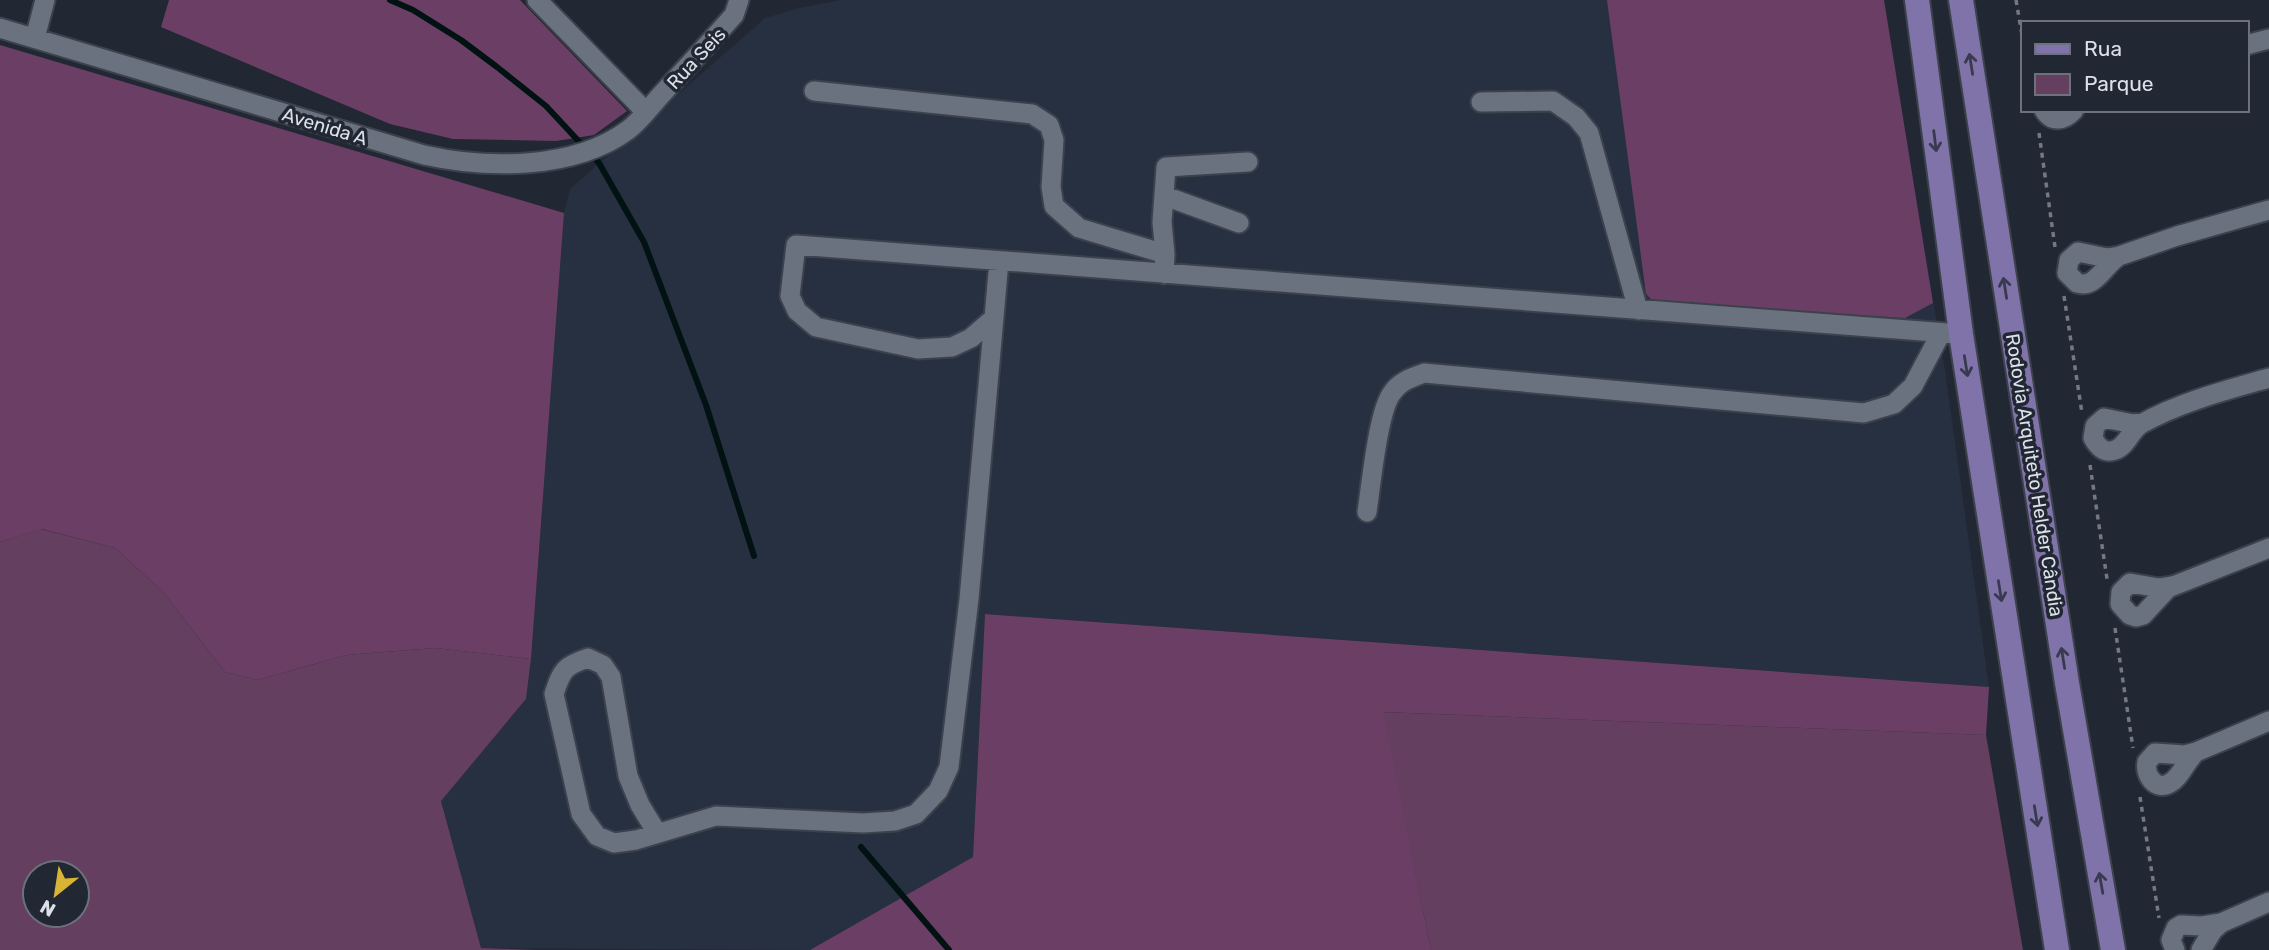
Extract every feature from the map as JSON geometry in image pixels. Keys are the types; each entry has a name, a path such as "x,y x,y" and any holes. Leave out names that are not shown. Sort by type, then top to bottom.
{"main road":[{"path":"1917,0 1951,333 2057,950"},
{"name":"Rodovia Arquiteto Helder Cândia","path":"1961,0 2067,683 2113,950"}],"street":[{"path":"34,38 45,0"},
{"path":"537,0 646,112"},
{"name":"Rua Seis","path":"646,112 734,15 739,0"},
{"name":"Avenida A","path":"0,28 329,128 456,162 519,163 581,152 607,143 630,129 646,112"},
{"path":"2248,44 2269,39"},
{"path":"814,91 1032,114 1049,125 1054,140 1051,187 1054,206 1079,228 1164,254"},
{"path":"1481,102 1553,100 1576,117 1589,133 1638,310"},
{"path":"2046,112 2057,120 2072,112"},
{"path":"1164,274 1162,222 1166,167 1248,162"},
{"path":"1165,196 1239,223"},
{"path":"2119,256 2177,236 2269,210"},
{"path":"994,317 971,338 952,348 918,349 816,327 797,312 790,296 796,245 1951,333"},
{"path":"657,833 640,805 628,776 611,677 603,665 588,658 569,664 559,679 554,694 581,814 597,836 614,844 636,840 716,817 863,823 895,821 916,814 938,791 949,767 969,599 999,261"},
{"path":"1367,512 1378,434 1390,395 1404,381 1424,373 1864,413 1894,404 1913,386 1951,333"},
{"path":"2145,422 2187,404 2269,378"},
{"path":"2171,586 2269,548"},
{"path":"2196,752 2269,721"},
{"path":"2175,950 2171,940 2176,928 2185,924 2202,926 2221,923 2269,902"},
{"path":"2201,950 2213,930 2221,923"}],"path":[{"path":"2016,0 2021,29"},
{"path":"2039,132 2055,250"},
{"path":"2063,292 2082,416"},
{"path":"2089,457 2108,579"},
{"path":"2114,620 2134,752"},
{"path":"2139,791 2160,923"}],"shaded area":[{"path":"169,0 520,0 627,111 594,135 556,141 453,139 390,124 161,27"},
{"path":"841,0 1881,0 1945,370 1989,687 985,614 973,857 810,950 481,948 441,800 526,699 564,213 570,189 765,18"},
{"path":"1607,0 1884,0 1933,303 1905,318 1654,302 1646,294"},
{"path":"0,45 564,213 531,659 435,648 346,655 258,680 225,672 163,592 115,548 42,529 0,542"},
{"path":"985,614 1989,687 1986,735 1383,712 1431,950 810,950 973,857"}],"green space":[{"path":"41,529 115,548 163,592 225,672 258,680 346,655 435,648 531,659 526,699 441,801 481,948 538,950 0,950 0,542"},
{"path":"1382,712 1986,735 2023,950 1431,950"}],"waterway":[{"path":"390,0 413,10 461,40 497,67 546,106 599,163 644,242 706,405 754,556"},
{"path":"861,847 949,950"}]}
